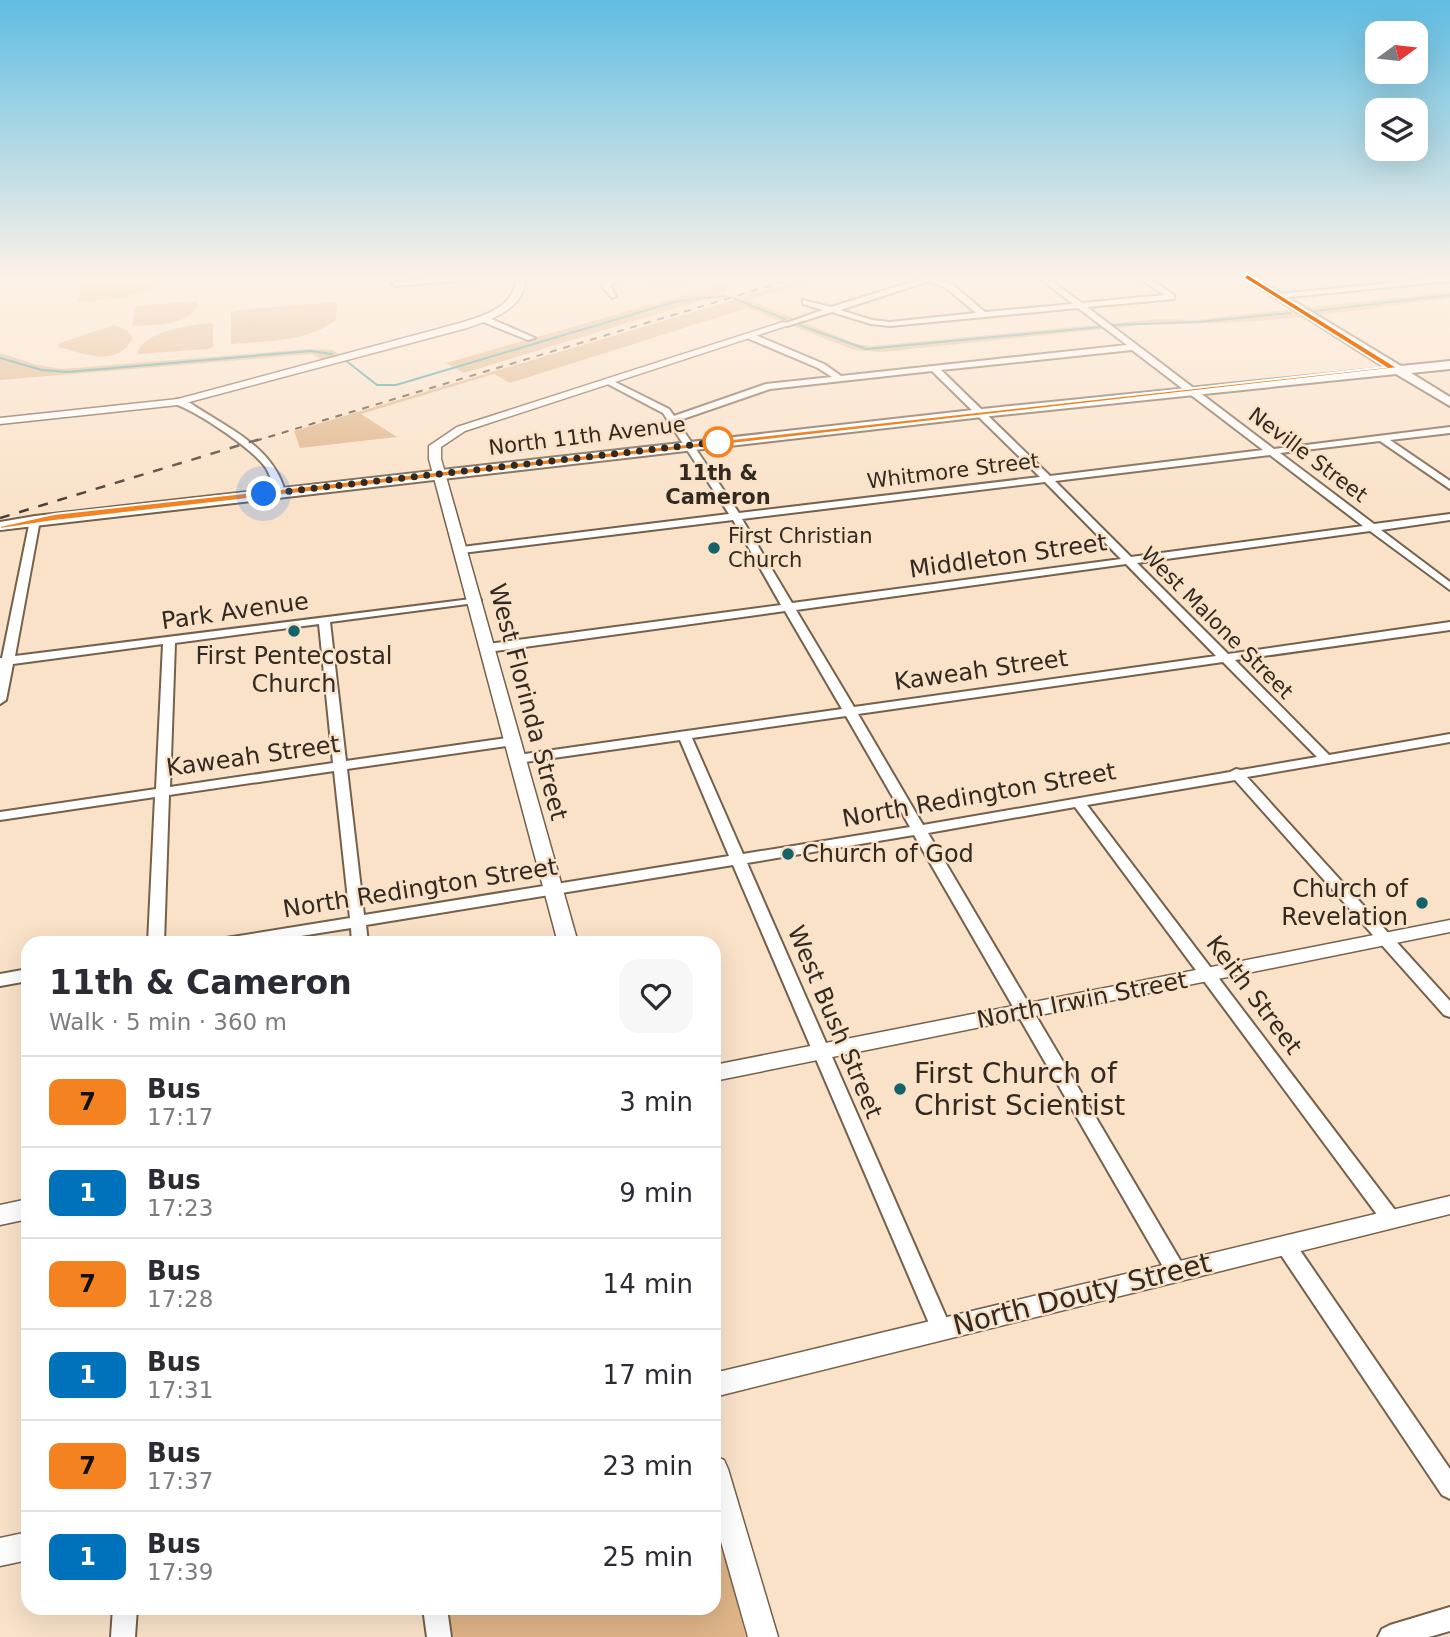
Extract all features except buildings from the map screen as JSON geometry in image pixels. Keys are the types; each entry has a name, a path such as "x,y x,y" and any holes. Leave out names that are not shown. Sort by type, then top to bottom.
{"main road":[{"path":"1371,353 1450,402"},
{"name":"North 11th Avenue","path":"0,526 689,445 1450,362"},
{"name":"North 11th Avenue","path":"0,520 24,517 35,520"}],"street":[{"path":"0,421 178,402 357,353"},
{"path":"608,382 696,353"},
{"path":"791,353 821,366 838,377"},
{"path":"672,419 758,388 838,377 1077,353"},
{"name":"Neville Street","path":"1141,353 1450,587"},
{"name":"West Malone Street","path":"933,367 1325,758"},
{"path":"608,382 662,409 672,419 736,516 1176,1271"},
{"name":"West Florinda Street","path":"566,936 435,451 447,436 608,382"},
{"path":"178,402 187,405 260,456 278,479 280,492"},
{"name":"Whitmore Street","path":"461,550 1450,430"},
{"path":"1381,438 1450,486"},
{"name":"Middleton Street","path":"488,648 1450,517"},
{"path":"0,700 4,662 35,520"},
{"name":"Park Avenue","path":"4,662 475,600"},
{"path":"324,620 359,936"},
{"name":"Kaweah Street","path":"518,759 1450,626"},
{"path":"156,936 170,640"},
{"name":"West Bush Street","path":"684,735 942,1328"},
{"name":"North Redington Street","path":"270,936 920,830 1236,773 1450,738"},
{"name":"Kaweah Street","path":"0,816 513,741"},
{"path":"1236,773 1450,1011"},
{"name":"Keith Street","path":"1077,801 1391,1219"},
{"name":"North Irwin Street","path":"721,1072 1450,926"},
{"path":"0,979 21,976"},
{"name":"North Douty Street","path":"721,1383 1450,1205"},
{"path":"0,1215 21,1210"},
{"path":"1286,1245 1450,1488"},
{"path":"721,1494 762,1637"},
{"path":"0,1552 21,1548"},
{"path":"123,1637 125,1615"},
{"path":"436,1615 439,1637"},
{"path":"1390,1637 1450,1619"}],"shaded area":[{"path":"0,353 37,365 63,369 254,353 338,353 345,358 328,363 312,354 0,380"},
{"path":"83,353 117,353 109,356"},
{"path":"480,353 528,353 464,373 446,363"},
{"path":"554,353 604,353 510,383 494,374 361,414 397,437 300,448 294,431"},
{"path":"721,1538 746,1637 439,1637 436,1615 721,1615"}],"waterway":[{"path":"0,358 42,370 67,372 282,353"},
{"path":"328,353 332,354"},
{"path":"345,360 377,385 396,385 502,353"}],"railway":[{"path":"255,441 546,353"},
{"path":"0,518 260,439"}],"bus line":[{"name":"7","path":"0,526 54,517 689,445 1394,368 1370,353"}],"place":[{"name":"11th & Cameron","path":"718,442"},
{"name":"First Christian Church","path":"714,548"},
{"name":"First Pentecostal Church","path":"294,631"},
{"name":"Church of God","path":"788,854"},
{"name":"Church of Revelation","path":"1422,903"},
{"name":"First Church of Christ Scientist","path":"900,1089"}],"route":[{"path":"264,494 718,442"}]}
